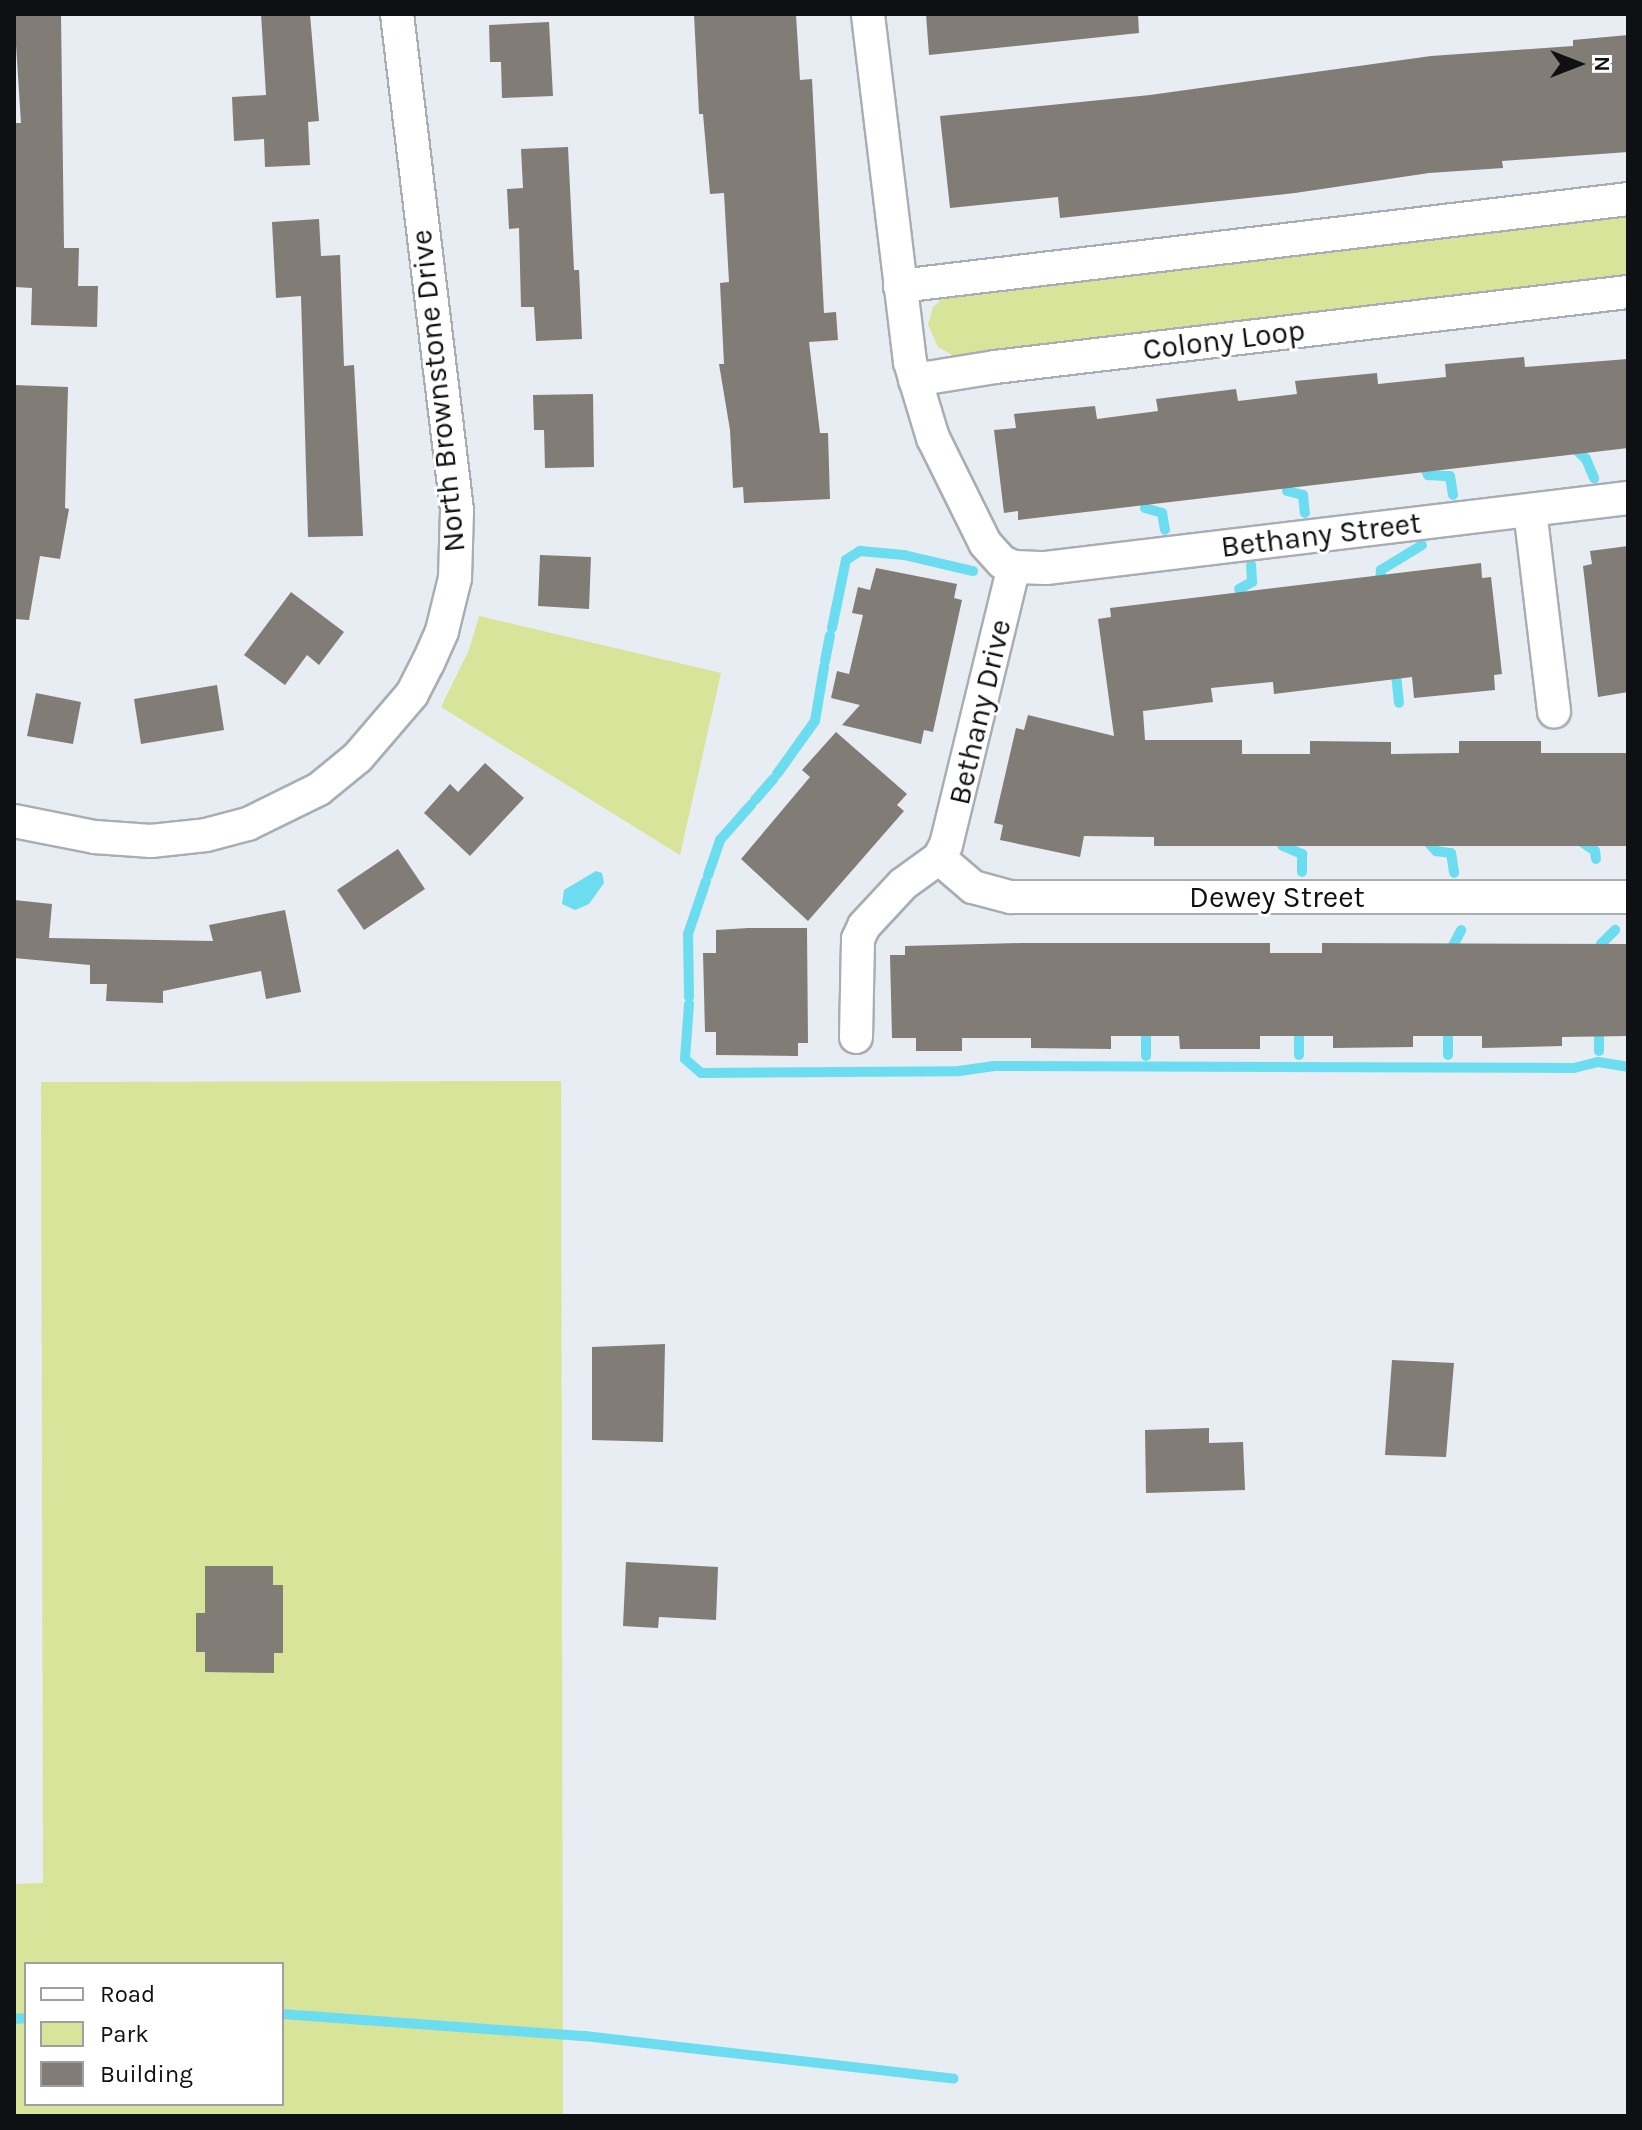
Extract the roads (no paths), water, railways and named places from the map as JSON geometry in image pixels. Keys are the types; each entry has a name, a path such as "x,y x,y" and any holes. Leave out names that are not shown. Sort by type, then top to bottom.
{"street":[{"name":"North Brownstone Drive","path":"14,821 85,835 151,841 206,835 248,824 312,794 358,757 412,694 428,663 452,597 458,534 397,14"},
{"path":"868,14 900,286 915,380 933,438 985,543 1002,562 1014,567"},
{"path":"900,286 1628,199"},
{"name":"Colony Loop","path":"915,380 995,367 1628,292"},
{"name":"Bethany Street","path":"1014,567 1046,568 1628,498"},
{"path":"1530,510 1554,712"},
{"name":"Bethany Drive","path":"939,858 952,828 1014,567"},
{"path":"856,1037 856,954 861,932 903,884 939,858"},
{"name":"Dewey Street","path":"939,858 973,887 1011,897 1628,897"}],"water":[{"path":"596,871 602,873 604,883 589,904 575,910 562,904 564,890"}],"waterway":[{"path":"1570,444 1586,459 1594,478"},
{"path":"1421,461 1428,475 1450,476 1453,495"},
{"path":"1287,491 1303,495 1305,513"},
{"path":"1145,508 1162,513 1165,530"},
{"path":"1380,587 1381,570 1422,545"},
{"path":"832,628 846,560 860,551 904,555 973,571"},
{"path":"1239,589 1252,582 1251,565"},
{"path":"825,661 830,635"},
{"path":"1395,665 1399,703"},
{"path":"777,774 815,721 824,667"},
{"path":"755,800 773,779"},
{"path":"708,875 720,840 751,805"},
{"path":"1427,835 1436,851 1451,853 1454,873"},
{"path":"1277,838 1283,846 1302,854 1302,872"},
{"path":"1576,838 1595,851 1596,859"},
{"path":"689,997 688,934 706,881"},
{"path":"1449,953 1461,930"},
{"path":"1599,957 1601,944 1615,930"},
{"path":"689,1004 685,1059 701,1073 959,1071 993,1066 1574,1068 1598,1062 1628,1067"},
{"path":"1299,1025 1299,1055"},
{"path":"1448,1025 1448,1055"},
{"path":"1599,1025 1599,1051"},
{"path":"1146,1026 1146,1056"},
{"path":"284,2014 585,2036 954,2079"},
{"path":"14,2019 24,2018"}]}
